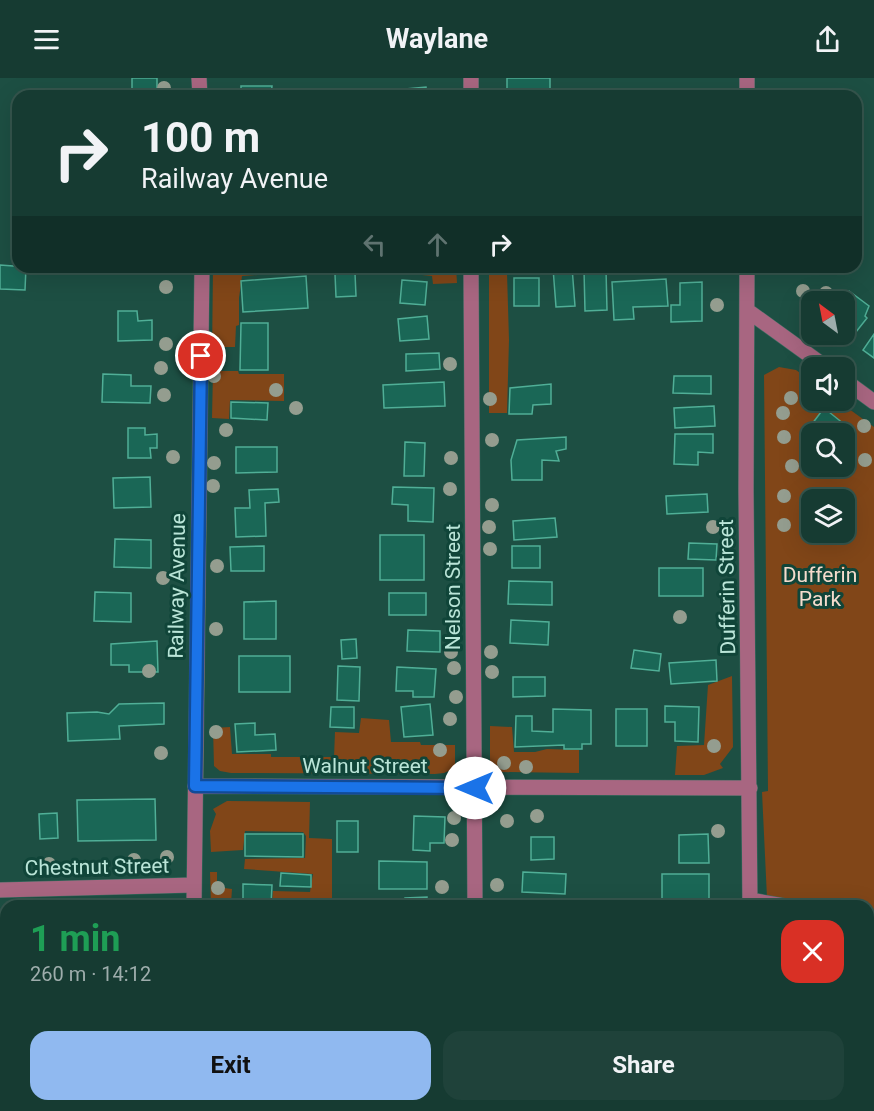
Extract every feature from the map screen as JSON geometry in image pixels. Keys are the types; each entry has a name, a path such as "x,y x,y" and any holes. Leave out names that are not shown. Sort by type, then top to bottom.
{"street":[{"name":"Railway Avenue","path":"194,900 202,273"},
{"name":"Nelson Street","path":"471,273 475,900"},
{"name":"Dufferin Street","path":"747,273 746,490 750,900"},
{"path":"748,311 812,357"},
{"path":"855,388 874,402"},
{"name":"Walnut Street","path":"195,786 750,788"},
{"name":"Chestnut Street","path":"0,890 194,885"}],"green space":[{"path":"213,273 274,273 242,276 239,325 236,326 235,347 223,347 223,356 212,355"},
{"path":"422,273 456,273 457,283 433,284 432,276 422,275"},
{"path":"489,273 507,273 509,340 507,413 489,413"},
{"name":"Dufferin Park","path":"779,367 796,370 801,374 801,411 852,411 874,427 874,900 768,900 762,792 768,791 764,375"},
{"path":"213,371 238,371 239,374 284,374 284,401 230,400 229,419 212,418"},
{"path":"732,676 733,747 720,764 723,768 704,775 675,775 677,746 704,745 708,685"},
{"path":"361,718 389,720 391,742 455,745 455,768 435,774 231,773 220,771 214,766 213,728 230,727 232,754 271,754 271,757 334,757 335,732 359,733"},
{"path":"490,726 512,727 514,752 535,752 547,749 579,750 579,773 498,772 490,765"},
{"path":"227,801 310,802 309,838 332,839 332,900 272,900 273,891 310,892 313,874 244,869 245,859 305,858 306,836 303,832 245,831 243,850 211,852 210,831 216,814 213,809"},
{"path":"210,872 217,872 217,887 232,889 231,900 211,900"}],"building":[{"path":"132,78 157,78 157,90 132,90"},
{"path":"507,78 550,78 550,90 507,90"},
{"path":"241,86 272,86 272,90 241,90"},
{"path":"426,87 426,90 395,90"},
{"path":"0,265 12,266 12,273 26,273 25,290 0,289"},
{"path":"355,273 356,296 336,297 335,274"},
{"path":"553,273 572,273 575,306 556,307"},
{"path":"584,273 606,273 607,310 585,311"},
{"path":"306,276 308,308 243,312 241,281"},
{"path":"514,278 539,278 539,306 514,306"},
{"path":"666,279 668,306 633,307 634,319 614,320 612,282"},
{"path":"402,280 427,282 425,305 400,303"},
{"path":"702,282 702,321 671,322 671,305 680,305 680,283"},
{"path":"855,296 869,306 865,316 867,318 856,332"},
{"path":"118,311 137,311 138,321 152,320 152,340 118,341"},
{"path":"427,316 429,339 400,341 398,319"},
{"path":"241,323 268,323 268,370 240,370"},
{"path":"874,334 874,358 863,350"},
{"path":"439,353 440,369 406,371 406,354"},
{"path":"103,374 131,375 131,386 151,386 150,403 102,402"},
{"path":"674,376 711,376 711,394 673,393"},
{"path":"444,382 445,406 384,408 383,385"},
{"path":"551,384 551,404 533,405 532,414 509,414 510,388"},
{"path":"231,402 268,403 267,420 231,418"},
{"path":"714,406 715,426 675,428 674,408"},
{"path":"822,411 828,411 843,423 813,423"},
{"path":"128,428 145,428 145,435 157,434 157,448 150,448 151,458 128,458"},
{"path":"675,434 713,434 713,453 698,452 698,465 674,464"},
{"path":"566,437 566,449 556,451 559,461 542,460 542,480 512,480 511,460 517,440"},
{"path":"405,442 425,443 424,476 404,476"},
{"path":"236,447 277,447 277,472 236,473"},
{"path":"150,477 151,507 114,508 113,478"},
{"path":"393,487 434,488 433,522 408,521 408,505 392,504"},
{"path":"278,489 279,502 265,503 266,536 236,537 235,508 250,508 249,490"},
{"path":"707,494 708,512 667,514 666,496"},
{"path":"555,518 557,537 514,540 513,521"},
{"path":"380,535 424,535 424,580 380,580"},
{"path":"115,539 151,540 151,568 114,567"},
{"path":"689,543 717,544 716,560 688,559"},
{"path":"264,546 264,571 231,571 230,547"},
{"path":"512,546 540,546 540,568 512,568"},
{"path":"659,568 703,568 703,596 659,596"},
{"path":"509,581 552,582 552,605 508,604"},
{"path":"95,592 131,593 131,622 94,621"},
{"path":"389,593 426,593 426,615 389,615"},
{"path":"276,601 276,639 244,639 244,602"},
{"path":"511,620 549,622 548,645 510,643"},
{"path":"408,630 440,631 440,652 407,651"},
{"path":"356,639 357,658 342,659 341,640"},
{"path":"157,641 158,672 129,672 129,665 111,665 111,644"},
{"path":"634,650 661,654 659,671 631,668"},
{"path":"239,656 290,656 290,692 239,692"},
{"path":"716,660 717,681 671,684 669,663"},
{"path":"338,666 360,667 359,701 337,700"},
{"path":"397,667 436,669 434,697 413,697 413,691 396,691"},
{"path":"513,677 545,677 545,696 513,697"},
{"path":"164,703 164,724 119,726 120,739 68,741 67,713 109,714 119,704"},
{"path":"430,704 433,735 404,737 401,707"},
{"path":"665,706 699,707 698,742 675,741 675,722 665,722"},
{"path":"331,707 354,707 354,728 330,727"},
{"path":"553,709 591,710 591,744 582,744 582,749 564,749 564,745 515,747 516,716 532,716 532,731 553,732"},
{"path":"616,709 647,709 647,746 616,746"},
{"path":"255,723 255,735 275,734 276,750 237,752 235,724"},
{"path":"155,799 156,840 78,841 77,800"},
{"path":"57,813 58,838 40,839 39,814"},
{"path":"414,816 445,817 444,843 430,843 430,851 413,850"},
{"path":"337,821 358,821 358,852 337,852"},
{"path":"245,834 303,834 303,857 245,856"},
{"path":"708,834 709,863 679,863 679,835"},
{"path":"531,837 554,837 554,859 531,860"},
{"path":"379,861 427,862 427,889 379,889"},
{"path":"523,872 566,874 565,894 522,892"},
{"path":"281,873 311,875 311,887 280,886"},
{"path":"662,874 709,874 709,900 662,900"},
{"path":"243,884 272,885 271,900 243,900"},
{"path":"427,897 427,900 405,900 405,898"}],"route":[{"path":"201,356 195,786 475,788"}]}
